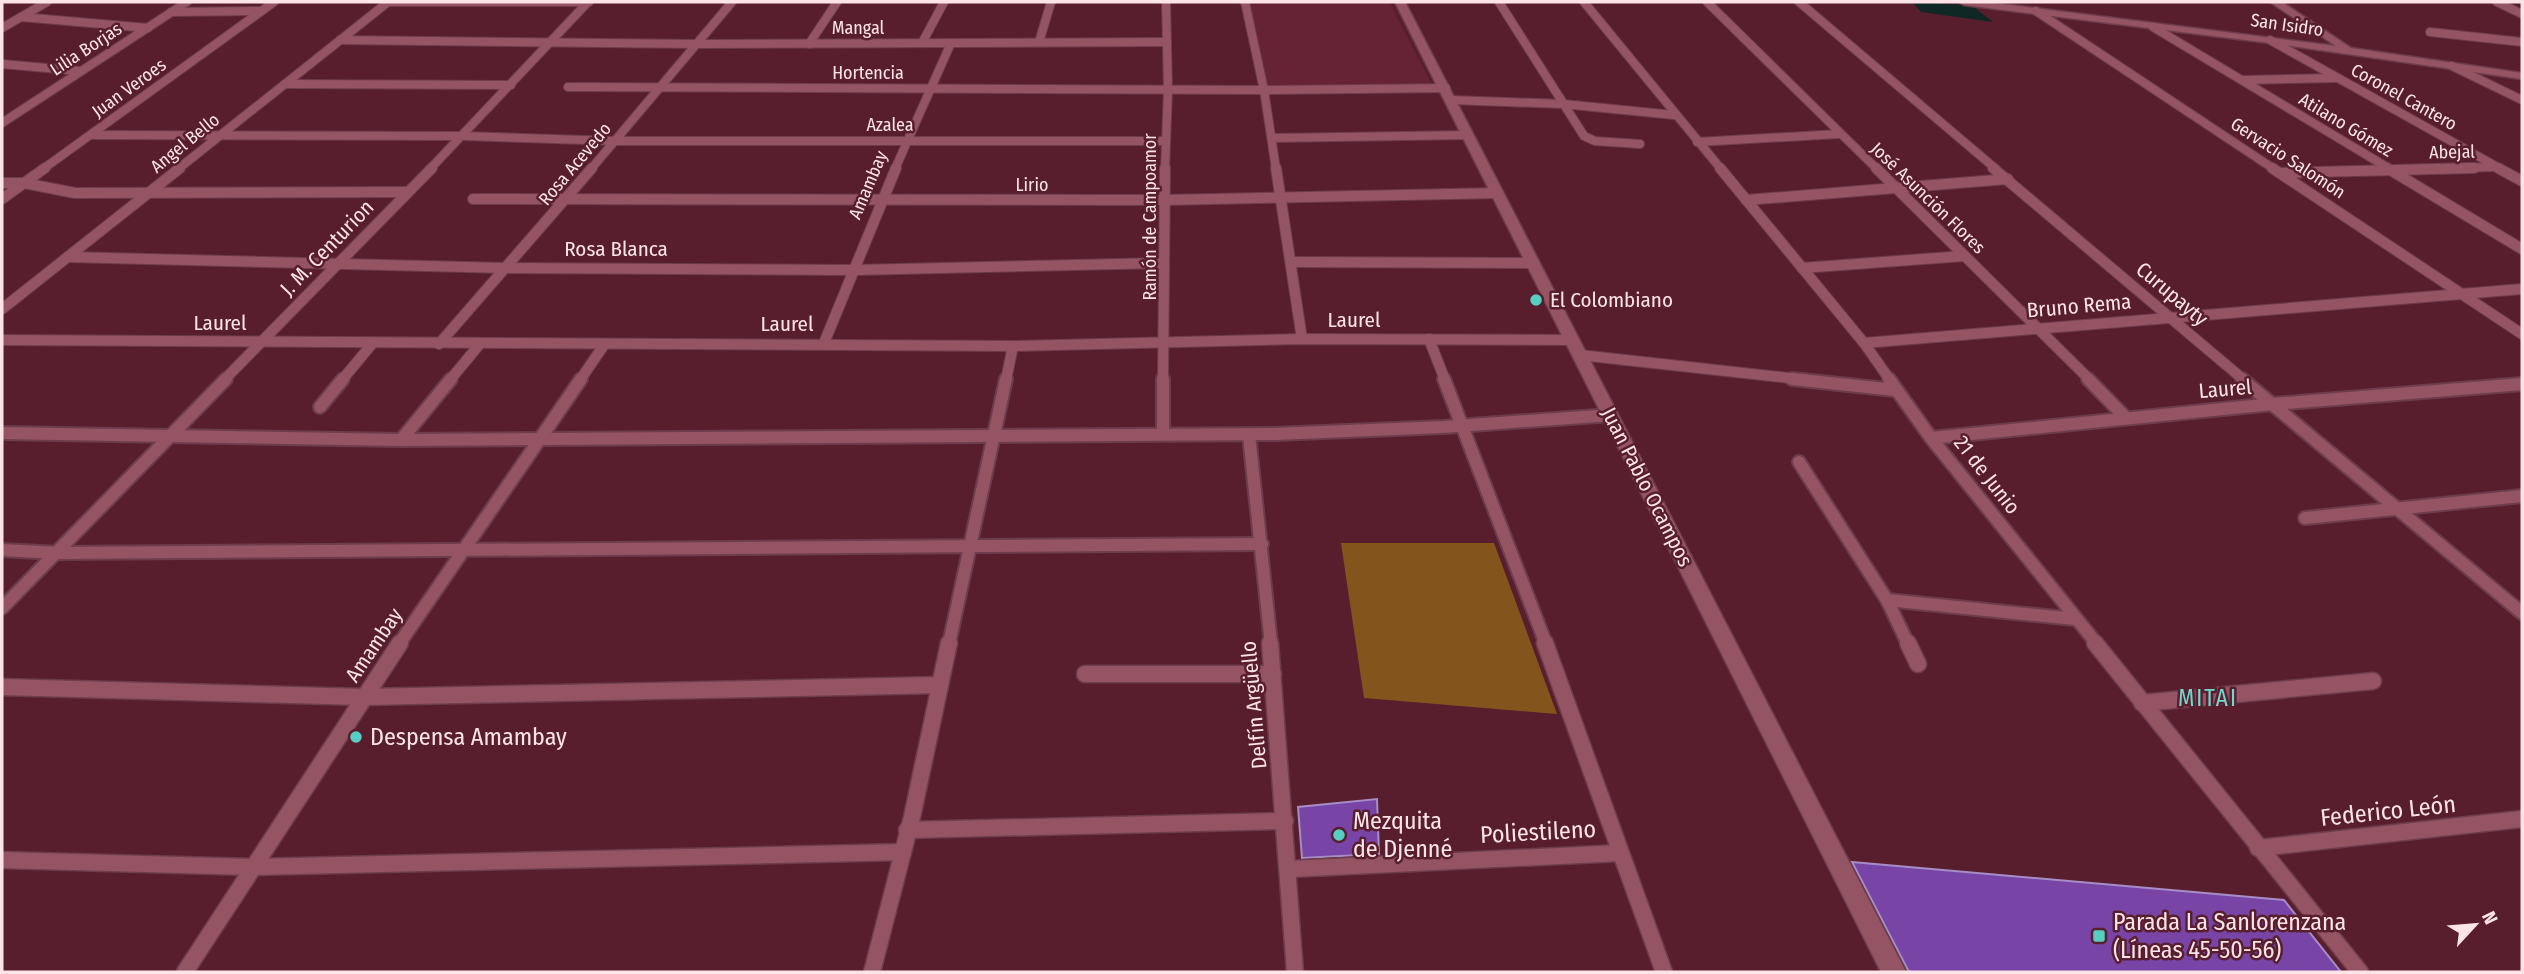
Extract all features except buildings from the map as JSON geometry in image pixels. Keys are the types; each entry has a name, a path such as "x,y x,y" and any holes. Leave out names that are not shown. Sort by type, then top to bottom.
{"street":[{"path":"2,28 47,2"},
{"name":"Lilia Borjas","path":"2,123 187,2"},
{"name":"Juan Veroes","path":"2,199 274,2"},
{"path":"387,2 588,2"},
{"name":"Angel Bello","path":"2,309 387,2"},
{"name":"J. M. Centurion","path":"2,608 463,136 588,2"},
{"name":"Rosa Acevedo","path":"439,344 566,199 732,2"},
{"path":"809,44 837,2"},
{"path":"922,43 944,2"},
{"path":"1040,42 1051,2"},
{"name":"Ramón de Campoamor","path":"1163,433 1166,343 1164,200 1168,90 1166,2"},
{"path":"1245,2 1273,138 1302,339"},
{"name":"Juan Pablo Ocampos","path":"1400,2 1894,972"},
{"path":"1499,2 1563,104 1590,139 1640,144"},
{"name":"21 de Junio","path":"1584,2 1864,342 1931,438 2142,704 2360,972"},
{"name":"José Asunción Flores","path":"1707,2 2040,329 2126,418"},
{"name":"Curupayty","path":"1799,2 2170,318 2522,612"},
{"name":"San Isidro","path":"1964,2 2270,40 2522,76"},
{"path":"2275,2 2352,52"},
{"path":"2497,2 2522,14"},
{"path":"170,12 262,11"},
{"name":"Gervacio Salomón","path":"2036,11 2522,334"},
{"path":"21,17 148,27"},
{"name":"Atilano Gómez","path":"2154,27 2522,249"},
{"path":"2430,32 2522,42"},
{"name":"Mangal","path":"340,40 698,44 1166,42"},
{"name":"Coronel Cantero","path":"2270,40 2522,181"},
{"name":"Amambay","path":"824,343 881,201 951,43"},
{"path":"2,64 80,71"},
{"path":"2452,66 2522,100"},
{"path":"2242,80 2338,78"},
{"path":"285,84 511,85"},
{"name":"Hortencia","path":"568,87 1264,90 1449,94 1675,115"},
{"path":"1697,142 1839,134"},
{"path":"92,135 463,136 615,141"},
{"path":"1273,138 1469,135"},
{"name":"Azalea","path":"615,141 1166,141"},
{"name":"Abejal","path":"2281,173 2497,167"},
{"path":"1746,200 2008,179"},
{"path":"2,183 24,183 75,193 408,192"},
{"name":"Lirio","path":"566,199 1164,200 1498,193"},
{"path":"473,200 566,199"},
{"path":"1802,268 1964,256"},
{"name":"Rosa Blanca","path":"68,257 506,268 855,270 1164,263"},
{"path":"1291,262 1534,263"},
{"name":"Bruno Rema","path":"1864,342 2522,289"},
{"name":"Laurel","path":"2,340 479,345 824,343 1013,346 1302,339 1429,339 1576,347 1895,390"},
{"path":"1429,339 1571,711 1664,972"},
{"path":"320,407 372,344"},
{"path":"401,440 479,345"},
{"name":"Amambay","path":"185,972 364,697 604,345"},
{"path":"872,972 903,852 970,548 991,437 1013,346"},
{"name":"Laurel","path":"1931,438 2273,404 2522,384"},
{"path":"2,433 401,440 991,437 1163,433 1249,435 1462,427 1611,415"},
{"name":"Delfín Argüello","path":"1249,435 1262,544 1290,869 1295,972"},
{"path":"1799,461 1887,600 1918,664"},
{"path":"2305,518 2522,496"},
{"path":"2,550 58,553 1262,544"},
{"path":"1887,600 2075,620"},
{"path":"1085,674 1273,674"},
{"path":"2142,704 2373,681"},
{"path":"2,687 364,697 939,685"},
{"name":"Federico León","path":"2258,848 2522,819"},
{"path":"907,830 1285,821"},
{"path":"2,860 252,867 903,852"},
{"name":"Poliestileno","path":"1290,869 1620,853"}],"shaded area":[{"path":"1246,2 1389,2 1432,85 1259,87"},
{"path":"1341,543 1494,543 1557,714 1364,698"}],"water":[{"path":"1912,2 1971,5 1993,22 1921,12"}],"place":[{"name":"El Colombiano","path":"1536,300"},
{"name":"Despensa Amambay","path":"356,737"},
{"name":"Mezquita de Djenné","path":"1339,835"},
{"name":"Parada La Sanlorenzana (Líneas 45-50-56)","path":"2099,936"}],"district":[{"name":"MITAI","path":"2208,698"}]}
